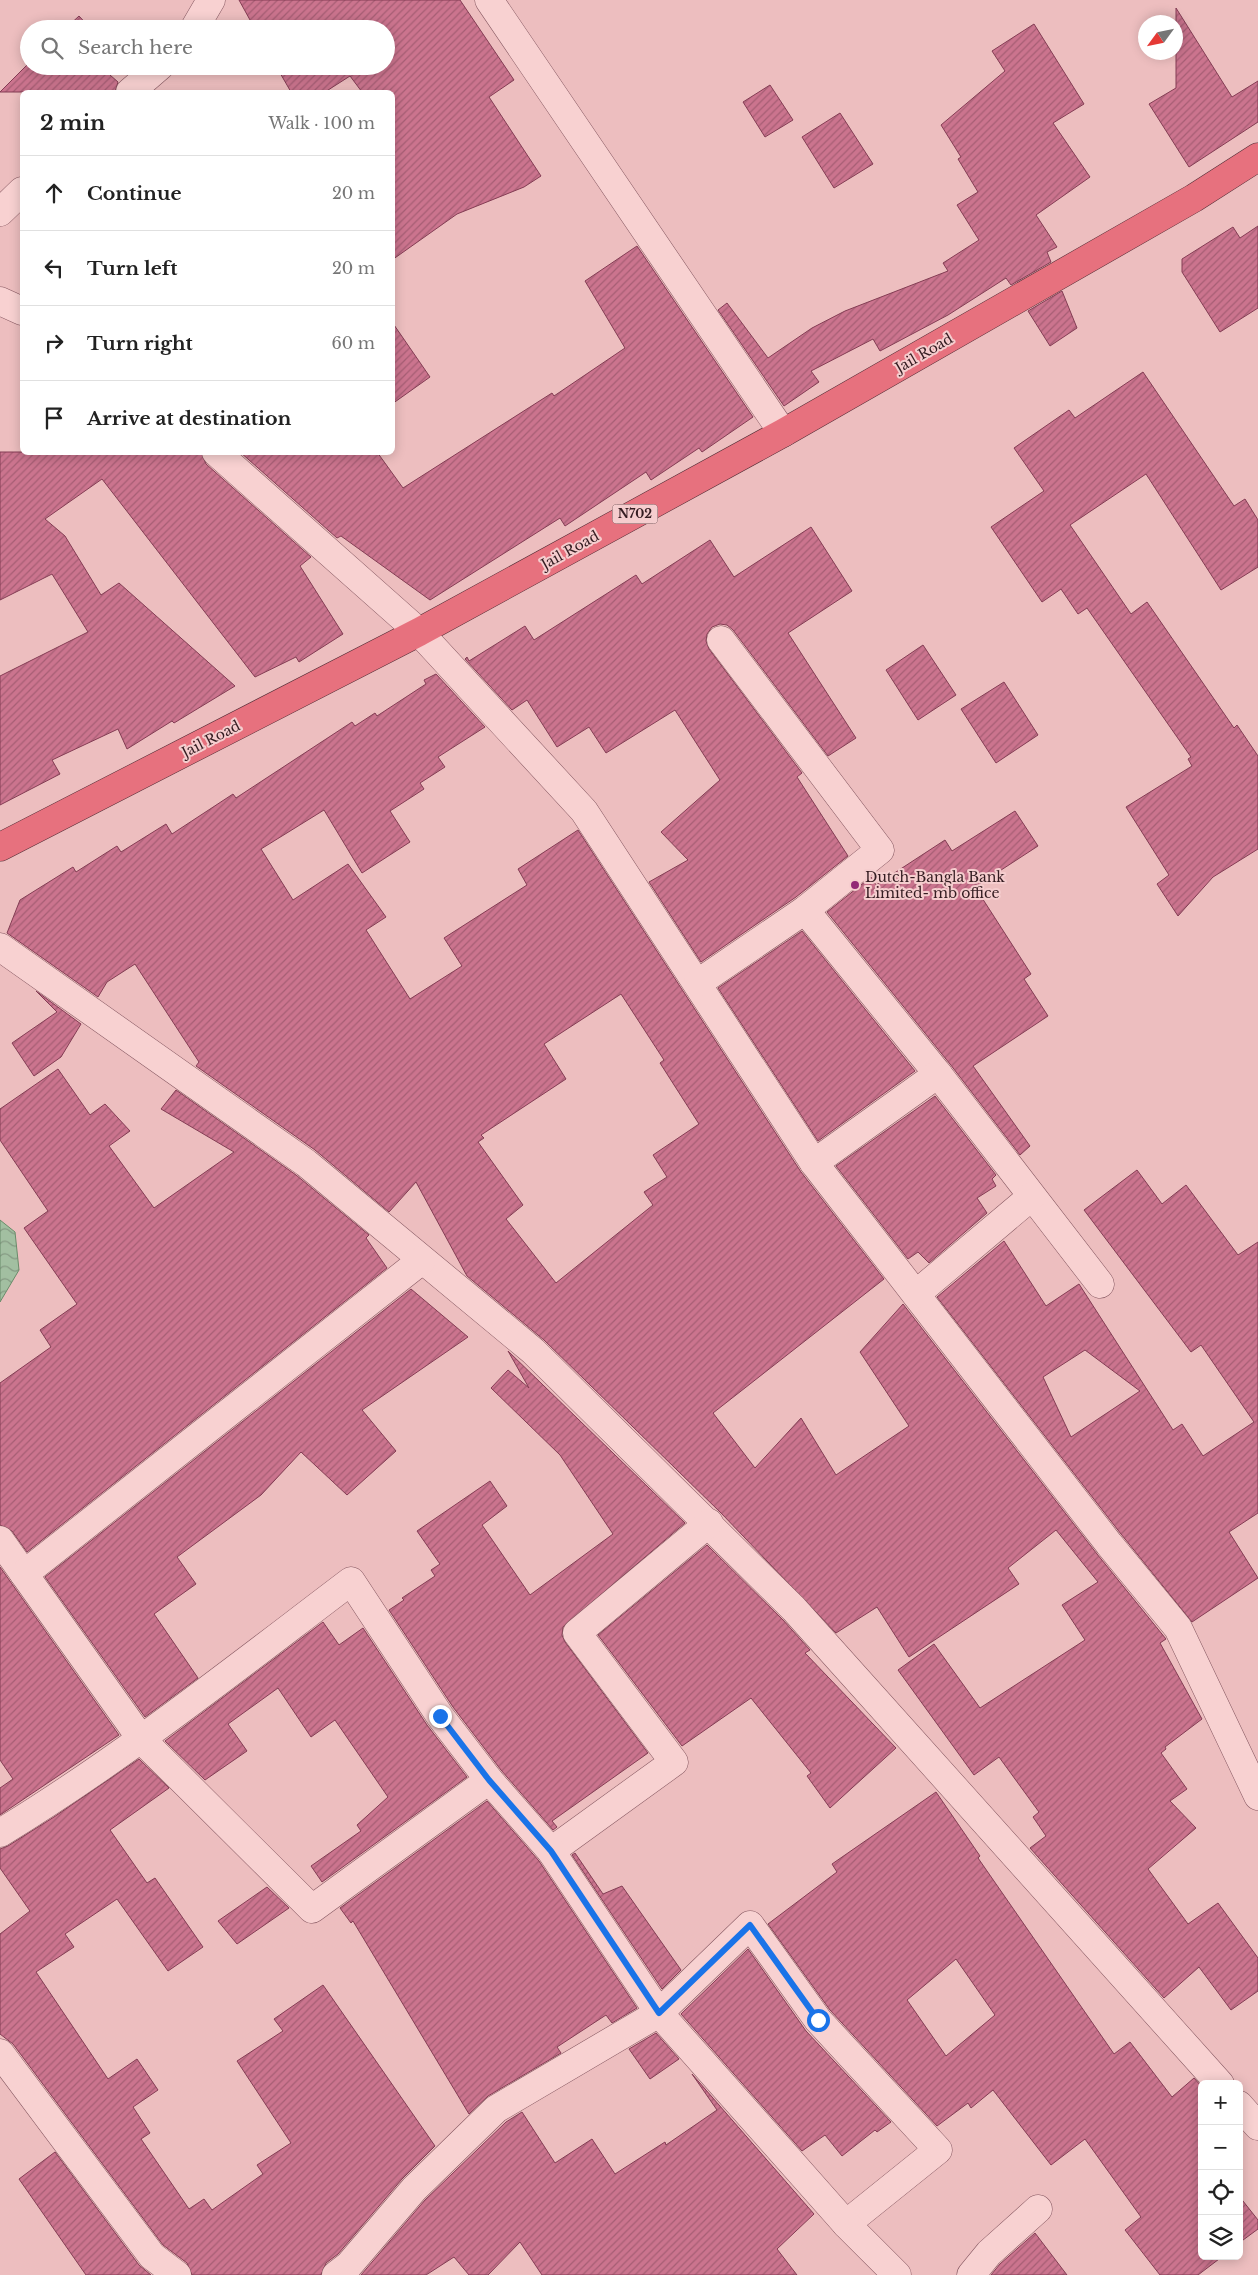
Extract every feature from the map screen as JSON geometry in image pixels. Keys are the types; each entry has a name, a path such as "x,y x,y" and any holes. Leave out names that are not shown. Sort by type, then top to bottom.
{"highway":[{"name":"Jail Road","path":"0,847 419,632 784,433 1186,203 1258,158"}],"street":[{"path":"199,20 211,0"},
{"path":"489,0 784,433"},
{"path":"132,90 150,75"},
{"path":"0,212 20,193"},
{"path":"0,301 20,310"},
{"path":"219,455 419,632 584,811 814,1163 1109,1544 1178,1628 1258,1796"},
{"path":"698,983 805,910 880,850 721,640"},
{"path":"805,910 938,1074 1100,1284"},
{"path":"0,947 306,1163 533,1351 709,1523 800,1616 1216,2080"},
{"path":"814,1163 938,1074"},
{"path":"916,1294 1031,1197"},
{"path":"24,1574 422,1260"},
{"path":"551,1851 674,1762 577,1633 709,1523"},
{"path":"0,1540 142,1740 312,1909 489,1780"},
{"path":"0,1833 51,1802 142,1740 351,1581 440,1716 489,1780 551,1851 659,2013 846,2224 897,2275"},
{"path":"336,2275 349,2265 414,2189 496,2109 659,2013 750,1925 818,2020 938,2150 846,2224"},
{"path":"0,2053 152,2256 177,2275"},
{"path":"1243,2109 1258,2126"},
{"path":"970,2275 989,2253 1038,2209"}],"water":[{"path":"0,1220 15,1232 19,1270 0,1302"}],"building":[{"path":"239,0 460,0 514,80 489,97 541,176 524,187 457,214 395,258 395,90 360,90 350,76 328,90 290,90 281,75 395,75 395,20 250,20"},
{"path":"79,16 83,20 75,20"},
{"path":"1183,19 1232,97 1258,81 1258,122 1189,167 1149,104 1176,88 1176,60 1183,60"},
{"path":"1034,24 1084,104 1053,123 1090,177 1036,215 1057,247 1047,252 1051,262 1011,285 1006,278 948,315 880,351 873,339 811,371 819,382 784,406 718,310 727,303 768,358 812,328 845,311 948,271 943,263 979,240 957,205 978,192 958,159 961,157 941,125 1005,71 992,51"},
{"path":"20,72 20,75 110,75 118,82 116,90 20,90 20,92 0,92"},
{"path":"770,85 793,120 765,137 743,102"},
{"path":"840,113 873,164 834,188 802,137"},
{"path":"1258,226 1258,308 1220,332 1182,272 1182,259 1233,227 1240,238"},
{"path":"637,246 753,417 702,452 699,448 651,480 646,472 565,526 560,518 430,600 341,536 337,538 243,455 379,455 403,488 552,393 554,396 625,348 585,281"},
{"path":"1062,291 1077,328 1050,346 1028,311"},
{"path":"395,326 430,377 395,402"},
{"path":"1143,372 1234,506 1245,499 1258,520 1258,567 1221,590 1146,474 1070,525 1131,614 1147,602 1234,728 1237,725 1258,756 1258,849 1213,877 1178,916 1157,884 1169,875 1126,807 1192,766 1188,759 1191,757 1087,608 1078,614 1061,589 1042,602 991,527 1044,491 1014,448 1069,410 1075,418"},
{"path":"0,452 20,452 20,455 202,455 206,464 311,557 300,566 343,634 299,662 296,657 255,677 102,479 45,519 65,536 101,595 119,583 235,686 174,723 172,721 127,749 118,729 52,760 60,774 0,805 0,676 88,632 52,574 0,600"},
{"path":"811,527 852,591 788,633 856,738 828,756 733,630 727,625 720,624 712,627 707,634 706,641 709,649 802,773 797,777 848,856 796,897 701,962 649,882 688,860 661,832 720,780 675,710 606,753 589,727 557,747 527,700 512,710 465,659 467,657 469,661 525,626 534,640 636,575 642,584 710,540 734,577"},
{"path":"923,645 956,695 918,720 886,670"},
{"path":"436,674 485,727 438,757 445,767 420,783 424,789 390,811 410,842 362,873 324,810 261,849 293,900 348,864 386,917 366,930 410,999 462,966 444,938 527,885 518,869 578,830 801,1172 884,1279 713,1413 755,1468 801,1418 836,1475 909,1426 860,1352 903,1304 1097,1554 1166,1639 1160,1643 1202,1719 1165,1747 1166,1749 1161,1753 1187,1789 1170,1801 1196,1828 1148,1869 1188,1924 1218,1903 1258,1958 1258,1991 1231,2010 1199,1967 1164,1998 1030,1848 1046,1836 1033,1817 1039,1812 999,1757 974,1775 898,1670 934,1644 980,1708 1085,1640 1062,1605 1098,1582 1056,1530 1008,1568 1019,1584 909,1657 877,1607 836,1633 721,1513 544,1340 467,1276 416,1182 389,1212 315,1150 196,1066 199,1062 135,964 107,982 98,997 7,933 20,900 73,867 76,872 117,846 121,852 166,824 172,834 233,794 236,798 352,722 355,726 375,713 377,716 426,684 424,680","holes":["621,994 664,1060 660,1063 699,1124 653,1155 667,1177 644,1192 653,1205 556,1283 506,1219 523,1205 478,1142 484,1138 481,1135 566,1079 544,1044"]},
{"path":"1004,682 1038,735 996,763 961,709"},
{"path":"1015,811 1038,846 975,887 1031,974 1024,979 1048,1016 973,1066 1030,1146 1020,1155 950,1064 827,912 871,877 876,885 945,840 952,851"},
{"path":"802,931 915,1071 818,1141 718,988"},
{"path":"36,991 81,1024 61,1057 34,1076 12,1043 57,1012"},
{"path":"58,1069 90,1115 105,1104 130,1131 109,1146 154,1208 234,1152 161,1109 176,1090 296,1175 369,1235 366,1238 387,1268 27,1552 12,1531 0,1525 0,1383 51,1347 40,1330 77,1304 24,1228 48,1211 0,1140 0,1109"},
{"path":"935,1096 996,1175 992,1179 996,1186 977,1198 987,1213 929,1263 918,1252 908,1259 836,1166"},
{"path":"1137,1170 1162,1204 1186,1185 1238,1255 1258,1242 1258,1513 1229,1532 1258,1578 1192,1622 1121,1534 937,1297 1004,1241 1046,1306 1079,1284 1173,1430 1182,1424 1203,1456 1254,1422 1201,1345 1191,1352 1084,1210","holes":["1085,1350 1140,1391 1071,1437 1043,1377"]},
{"path":"411,1289 468,1337 362,1410 396,1451 347,1495 301,1452 261,1495 177,1557 196,1584 154,1614 198,1678 145,1717 45,1577"},
{"path":"508,1351 685,1523 563,1627 562,1635 565,1642 648,1753 552,1821 557,1827 553,1830 501,1770 453,1707 389,1610 404,1600 402,1598 435,1576 431,1570 440,1564 417,1531 490,1481 507,1506 482,1525 530,1595 613,1534 560,1455 491,1388 508,1370 529,1388"},
{"path":"707,1545 783,1620 810,1650 805,1653 896,1748 830,1808 807,1776 811,1773 751,1698 682,1746 598,1635"},
{"path":"0,1567 119,1735 0,1815 0,1788 13,1779 0,1760"},
{"path":"323,1622 339,1645 363,1628 427,1725 467,1777 322,1882 311,1866 361,1831 357,1825 388,1797 335,1720 311,1737 278,1688 228,1724 247,1751 205,1780 165,1741"},
{"path":"139,1759 169,1788 110,1830 147,1883 155,1878 203,1947 168,1971 117,1899 65,1934 74,1947 36,1972 108,2079 137,2059 158,2090 133,2107 150,2133 141,2139 189,2209 204,2199 212,2210 263,2174 257,2165 291,2143 237,2061 283,2031 274,2019 323,1985 435,2146 402,2179 338,2254 326,2263 321,2275 192,2275 187,2263 163,2245 13,2044 0,2034 0,1934 30,1911 0,1868 0,1849 54,1817"},
{"path":"936,1792 980,1856 978,1858 1114,2054 1130,2042 1172,2097 1194,2078 1198,2082 1198,2260 1218,2260 1198,2275 1160,2275 1125,2230 1141,2217 1085,2139 1051,2165 993,2090 971,2108 968,2103 937,2126 830,2010 768,1924 837,1872 832,1864","holes":["956,1959 995,2015 946,2056 907,2000"]},
{"path":"487,1801 539,1861 637,2008 612,2023 606,2015 557,2047 561,2053 488,2096 469,2114 353,1921 351,1923 340,1908"},
{"path":"575,1853 603,1894 622,1886 681,1970 662,1989 572,1855"},
{"path":"267,1887 289,1908 237,1944 218,1921"},
{"path":"748,1949 806,2031 891,2122 877,2132 875,2130 842,2156 825,2135 802,2151 681,2014"},
{"path":"656,2033 679,2059 650,2079 629,2049"},
{"path":"692,2074 814,2214 777,2249 797,2275 542,2275 520,2242 488,2275 469,2275 454,2257 426,2275 361,2275 425,2200 506,2122 522,2112 555,2163 592,2139 615,2174 665,2142 666,2145 717,2110"},
{"path":"55,2152 139,2265 151,2275 86,2275 19,2179"},
{"path":"1243,2201 1258,2220 1258,2229 1243,2240"},
{"path":"1035,2233 1067,2275 991,2275 1000,2264"}],"place":[{"name":"Dutch-Bangla Bank Limited- mb office","path":"855,885"}],"route":[{"path":"440,1716 489,1780 551,1851 659,2013 750,1925 818,2020"}]}
